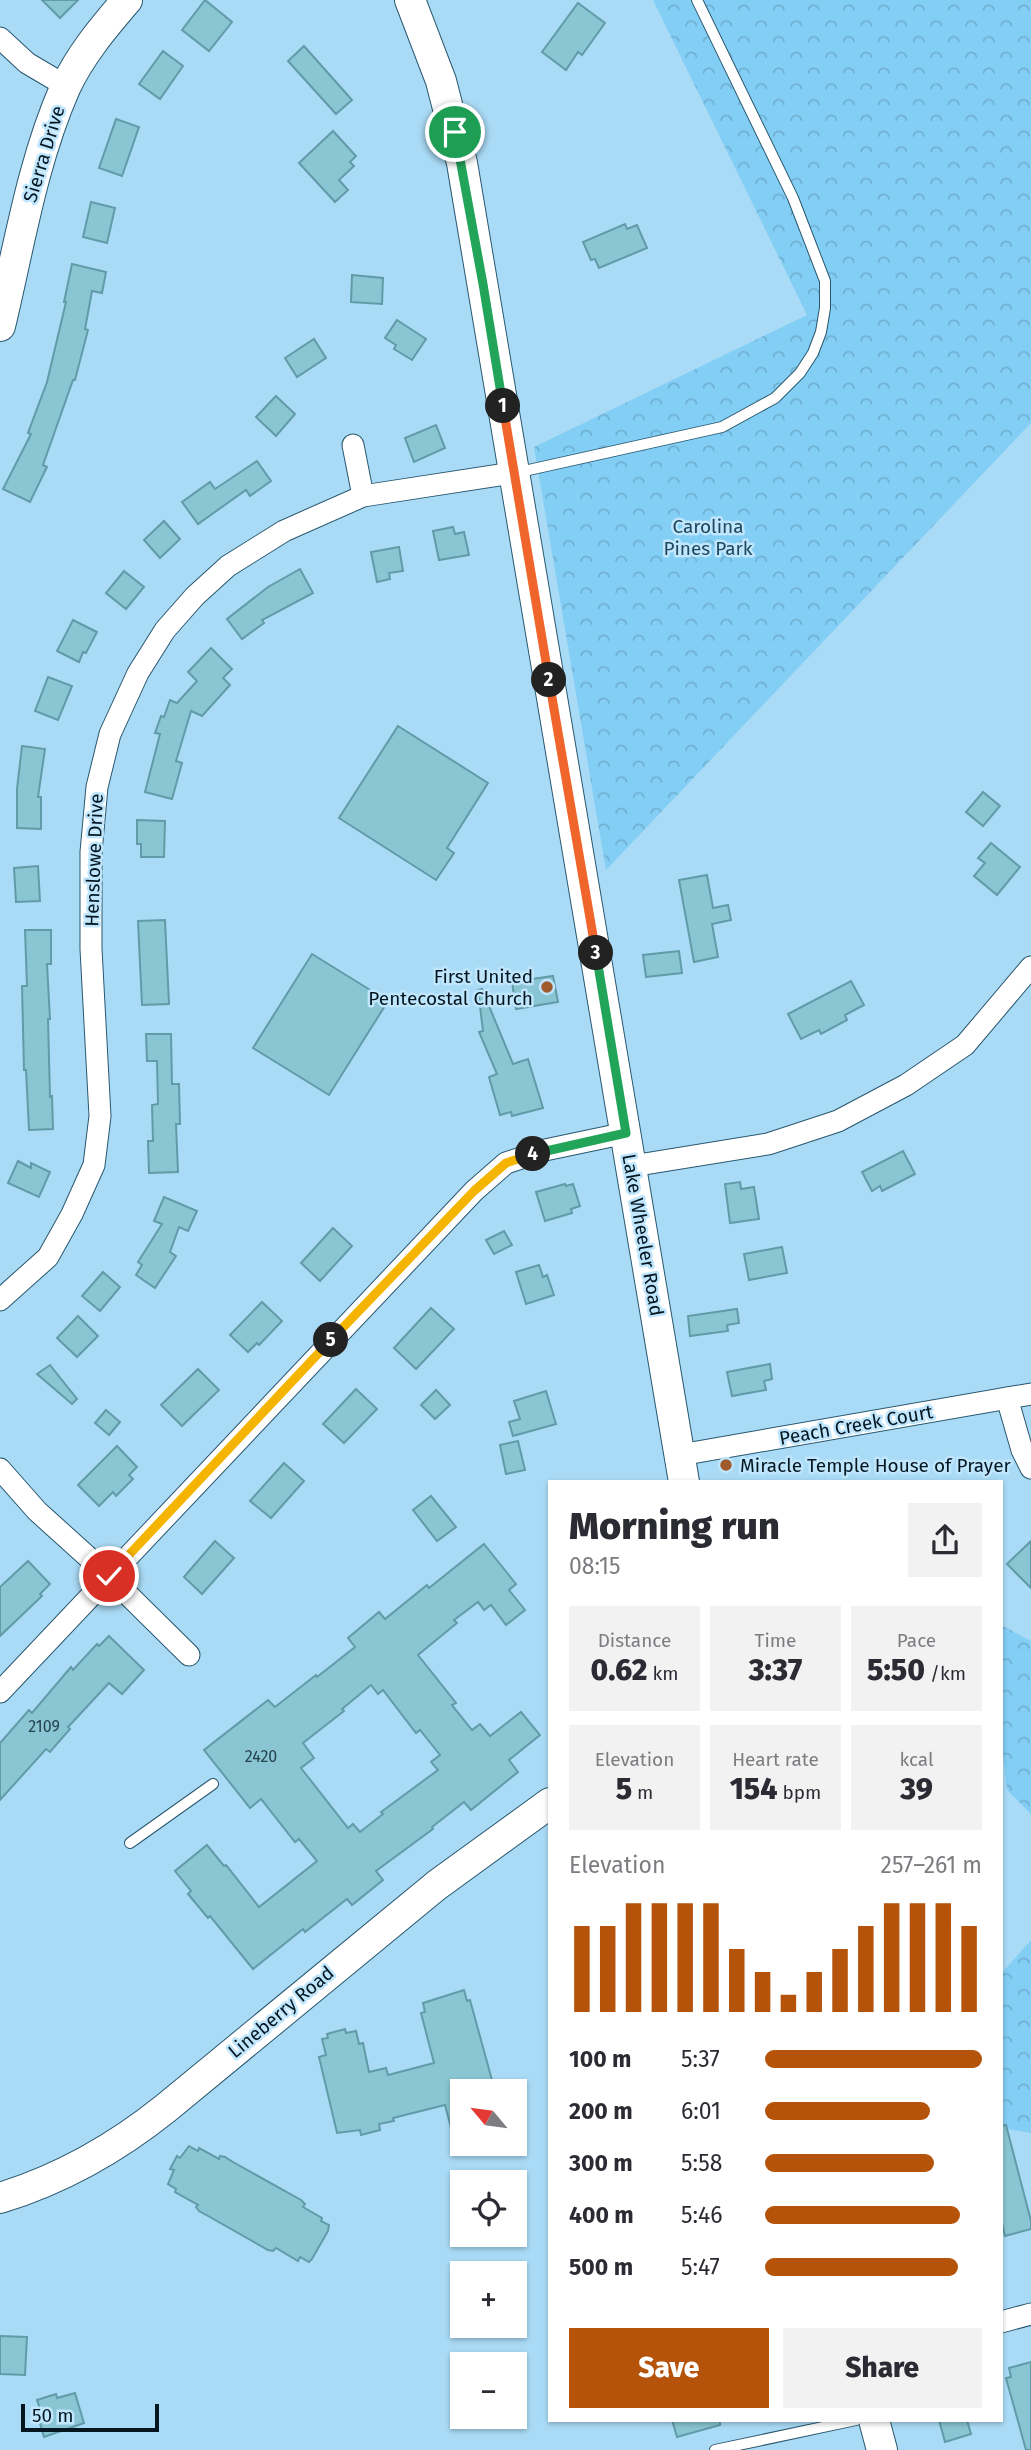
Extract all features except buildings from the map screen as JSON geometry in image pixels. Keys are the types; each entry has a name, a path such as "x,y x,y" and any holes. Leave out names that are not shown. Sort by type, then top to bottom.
{"main road":[{"name":"Sierra Drive","path":"0,326 27,206 50,127 66,86 92,43 127,0"},
{"name":"Lake Wheeler Road","path":"410,0 441,80 460,153 682,1469"},
{"name":"Lineberry Road","path":"0,2198 66,2172 120,2143 437,1885 548,1804"},
{"path":"875,2422 882,2450"}],"street":[{"path":"0,38 27,63 66,86"},
{"path":"353,444 363,496"},
{"name":"Henslowe Drive","path":"0,1300 48,1257 72,1214 94,1165 100,1116 91,949 91,852 97,787 110,734 138,673 165,630 195,596 228,566 284,531 363,496 513,473"},
{"path":"632,1166 768,1144 838,1121 906,1085 965,1045 1031,967"},
{"path":"0,1692 442,1222 498,1170 506,1163 545,1150 626,1133"},
{"name":"Peach Creek Court","path":"682,1469 1031,1394"},
{"path":"1007,1398 1022,1450 1031,1468"},
{"path":"0,1469 37,1511 109,1576 189,1655"},
{"path":"1003,2321 1031,2314"}],"lane":[{"path":"513,473 722,427 775,398 800,373 813,353 821,332 825,308 825,281 813,244 698,0"},
{"path":"130,1843 213,1784"},
{"path":"715,2450 847,2422"}],"green space":[{"name":"Carolina Pines Park","path":"653,0 1031,0 1031,423 606,870 534,447 807,315"},
{"path":"1003,1626 1031,1641 1031,1814 1007,1790 1003,1752"},
{"path":"1031,1940 1031,2133 1003,2128 1003,1972"}],"place":[{"name":"First United Pentecostal Church","path":"547,987"},
{"name":"Miracle Temple House of Prayer","path":"726,1465"}],"route":[{"path":"109,1576 442,1222 506,1163 545,1150 626,1133 455,132"}]}
